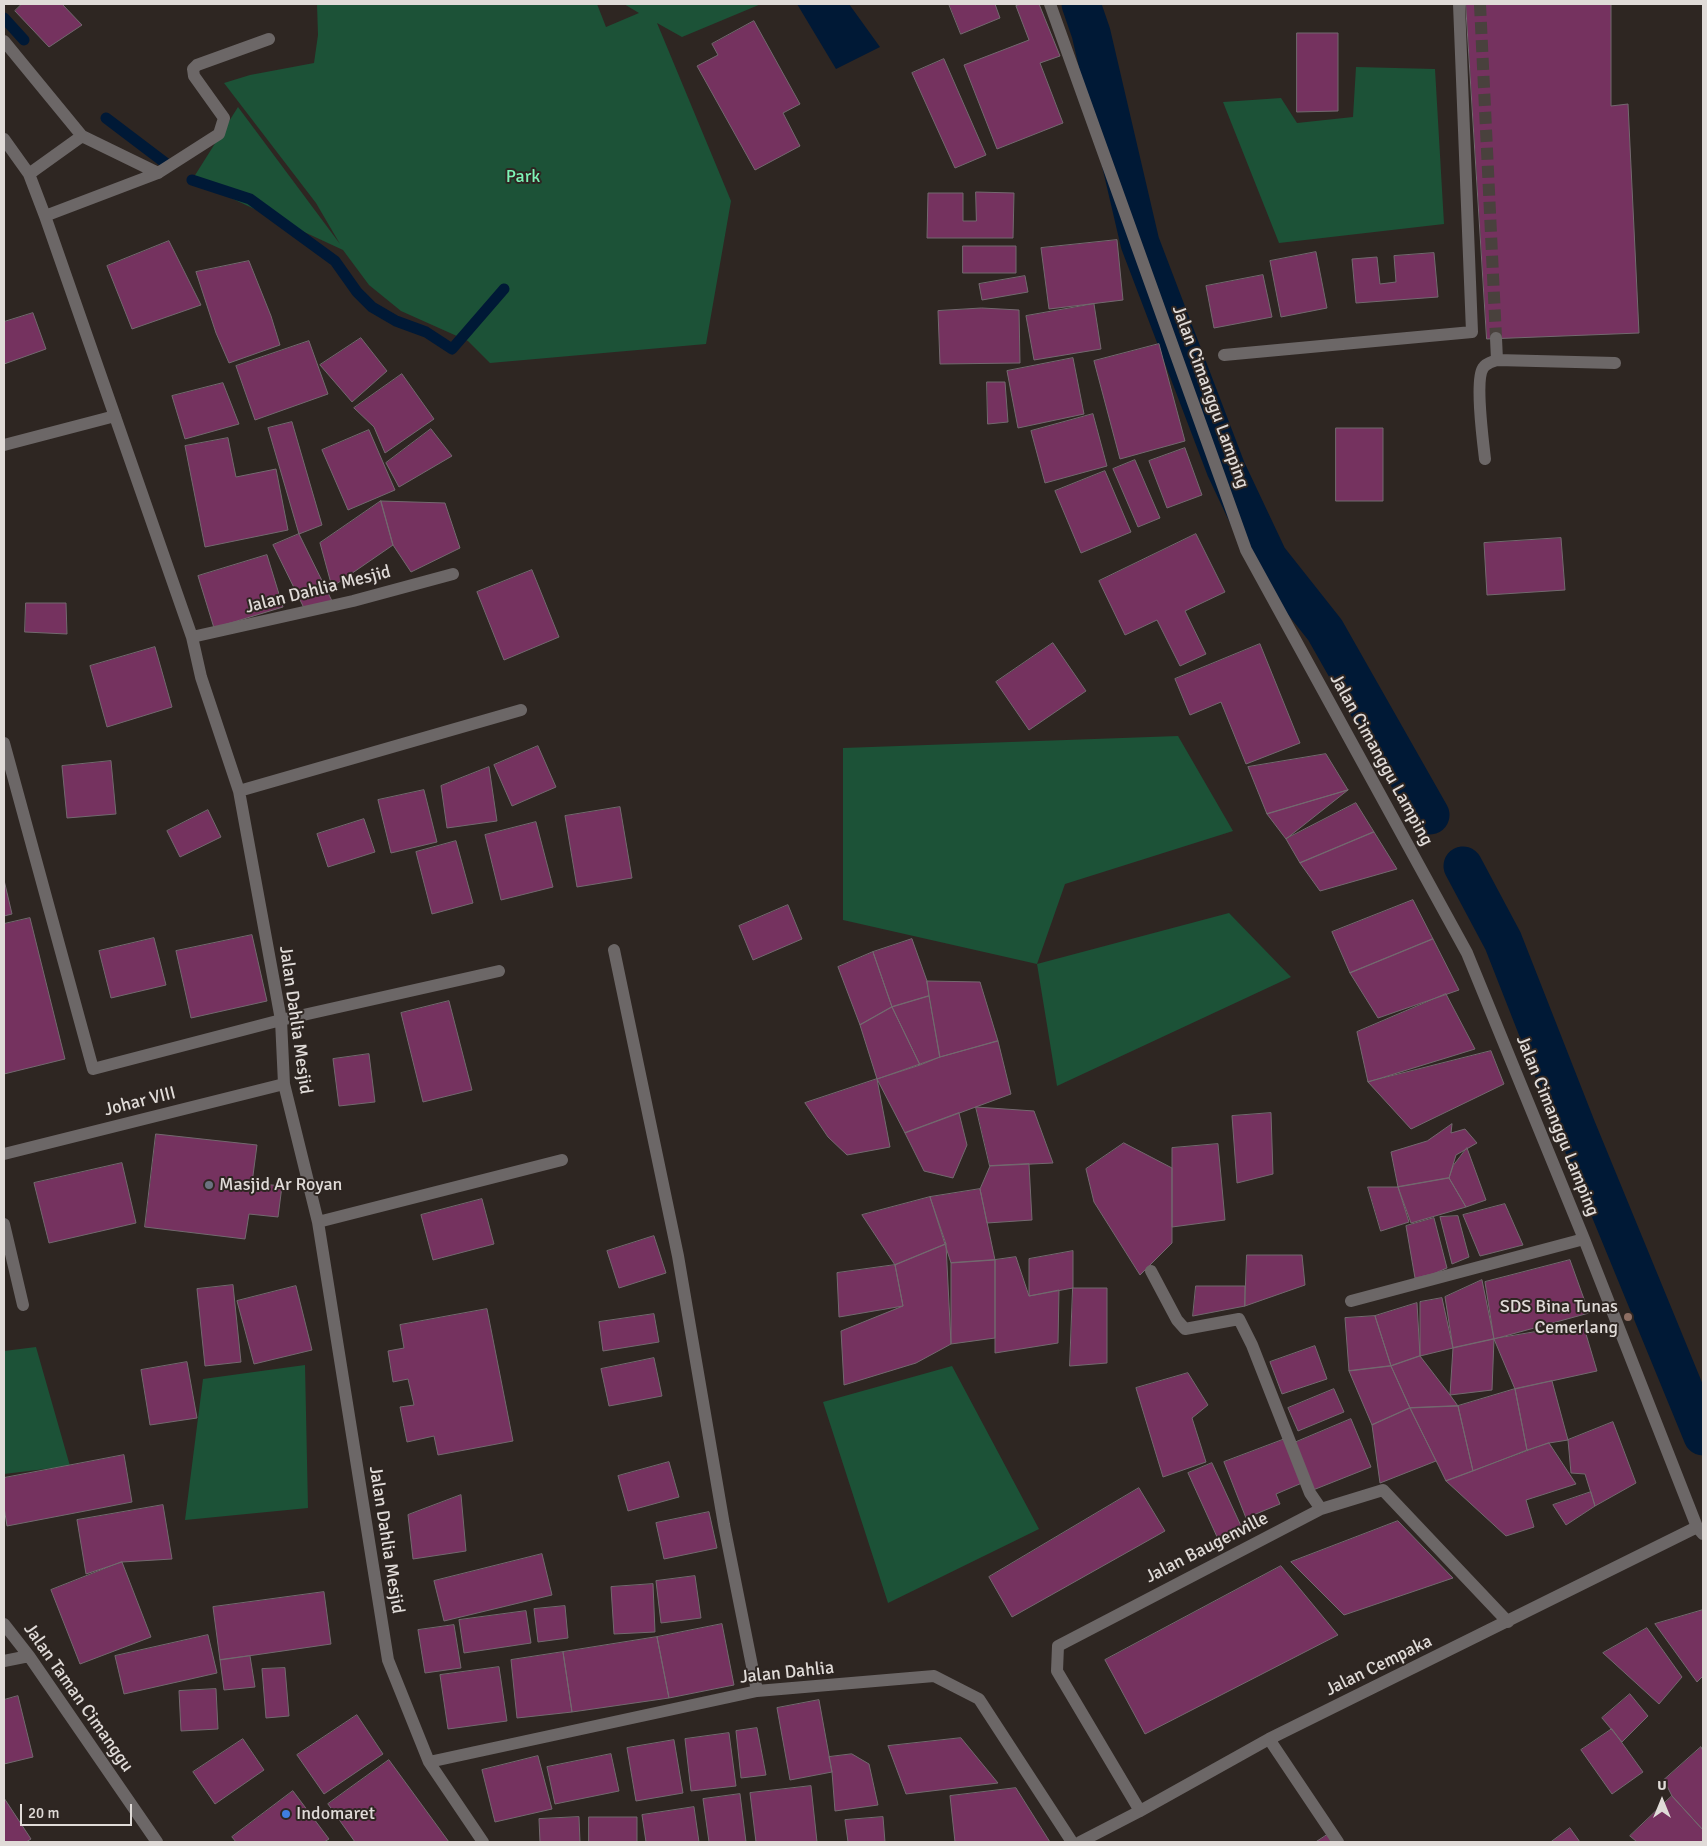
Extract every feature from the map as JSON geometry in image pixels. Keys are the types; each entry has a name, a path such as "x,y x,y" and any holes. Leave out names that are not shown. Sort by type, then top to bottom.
{"street":[{"name":"Jalan Cimanggu Lamping","path":"1050,4 1246,550 1468,953 1700,1530"},
{"path":"1224,355 1472,332 1459,4"},
{"path":"45,216 158,174 220,134 224,118 194,76 194,69 197,65 269,39"},
{"path":"4,40 82,136 158,174"},
{"path":"29,174 82,136"},
{"name":"Jalan Dahlia Mesjid","path":"4,139 29,174 45,216 192,638 201,677 239,791 281,1020 284,1084 318,1222 388,1660 429,1762 483,1842"},
{"path":"1496,338 1497,360"},
{"path":"1485,459 1480,405 1482,370 1486,365 1497,360 1615,363"},
{"path":"4,445 115,416"},
{"name":"Jalan Dahlia Mesjid","path":"192,638 353,601 453,574"},
{"path":"239,791 521,710"},
{"path":"4,743 93,1069 281,1020 498,971"},
{"path":"614,950 678,1256 724,1525 756,1691"},
{"name":"Johar VIII","path":"4,1154 284,1084"},
{"path":"318,1222 562,1160"},
{"path":"4,1224 23,1305"},
{"path":"1350,1301 1584,1239"},
{"path":"1151,1271 1177,1320 1185,1329 1238,1319 1252,1345 1310,1493 1321,1509"},
{"name":"Jalan Baugenville","path":"1140,1811 1057,1671 1058,1646 1321,1509 1383,1490 1508,1622"},
{"name":"Jalan Cempaka","path":"1080,1842 1270,1739 1700,1530"},
{"name":"Jalan Taman Cimanggu","path":"4,1624 29,1656 157,1842"},
{"path":"4,1661 29,1656"},
{"name":"Jalan Dahlia","path":"429,1762 756,1691 934,1676 979,1698 1072,1842"},
{"path":"1270,1739 1338,1842"}],"green space":[{"name":"Park","path":"317,4 597,4 606,27 639,13 624,4 761,4 682,37 657,23 731,201 706,344 490,363 468,341 401,311 369,285 343,250 192,180 238,107 340,244 316,203 224,83 250,75 314,63 318,35"},
{"path":"1356,67 1435,69 1444,224 1279,243 1223,102 1281,98 1297,123 1353,117"},
{"path":"1178,736 1233,831 1065,884 1037,964 843,920 843,748"},
{"path":"1229,913 1291,977 1057,1086 1037,964"},
{"path":"36,1347 70,1466 4,1474 4,1351"},
{"path":"305,1365 308,1508 185,1520 203,1379"},
{"path":"952,1366 1039,1529 888,1603 823,1402"}],"water":[{"path":"797,4 849,4 880,47 836,69"}],"building":[{"path":"22,4 62,4 82,25 49,47 15,11"},
{"path":"949,4 995,4 1000,18 961,34"},
{"path":"1039,4 1060,56 1040,63 1063,123 997,149 964,65 1029,40 1016,6"},
{"path":"1466,4 1611,4 1611,106 1628,104 1639,333 1487,339"},
{"path":"754,21 800,104 783,113 800,146 755,170 697,66 718,55 712,44"},
{"path":"1297,33 1338,33 1338,111 1297,112"},
{"path":"944,59 986,155 955,168 912,73"},
{"path":"976,192 1014,193 1013,238 927,238 928,193 963,193 963,221 976,221"},
{"path":"1117,240 1123,300 1049,309 1041,248"},
{"path":"169,241 201,305 132,329 107,266"},
{"path":"963,246 1016,246 1016,273 963,273"},
{"path":"1316,252 1327,308 1281,317 1270,261"},
{"path":"1434,253 1438,297 1356,303 1352,259 1377,257 1380,284 1396,282 1394,256"},
{"path":"249,261 271,316 280,345 229,363 216,333 196,272"},
{"path":"1263,275 1272,317 1214,328 1206,286"},
{"path":"1025,276 1028,292 982,300 979,284"},
{"path":"1094,304 1101,349 1034,360 1026,316"},
{"path":"982,308 1019,310 1020,363 940,364 938,311"},
{"path":"33,313 46,349 4,364 4,322"},
{"path":"361,338 387,371 352,402 320,365"},
{"path":"309,341 328,394 255,420 236,366"},
{"path":"1159,344 1185,441 1120,459 1094,361"},
{"path":"1073,358 1084,414 1018,428 1007,371"},
{"path":"402,374 434,419 385,453 374,427 354,408"},
{"path":"987,382 1005,382 1008,422 988,424"},
{"path":"223,383 239,424 185,439 172,396"},
{"path":"1093,414 1107,466 1045,483 1031,431"},
{"path":"292,422 322,525 299,534 268,428"},
{"path":"1336,428 1383,428 1383,501 1336,501"},
{"path":"431,429 452,456 399,487 386,463"},
{"path":"369,430 395,490 348,510 322,450"},
{"path":"228,438 236,477 276,469 288,530 205,547 185,446"},
{"path":"1185,448 1202,495 1167,508 1149,461"},
{"path":"1135,460 1160,518 1138,527 1113,469"},
{"path":"1105,471 1131,532 1081,553 1055,491"},
{"path":"381,501 445,503 460,548 411,572 393,545"},
{"path":"381,501 393,545 332,587 320,543"},
{"path":"299,534 332,601 304,608 273,545"},
{"path":"1196,534 1225,592 1185,611 1206,654 1180,666 1157,620 1125,635 1099,581"},
{"path":"1561,538 1565,590 1487,595 1484,543"},
{"path":"267,555 283,607 214,628 198,576"},
{"path":"532,570 559,637 504,660 477,592"},
{"path":"26,603 66,603 67,634 25,632"},
{"path":"1053,643 1086,691 1029,730 996,682"},
{"path":"1260,644 1300,743 1246,764 1221,702 1190,715 1175,679"},
{"path":"155,647 172,707 107,727 90,666"},
{"path":"538,746 556,787 512,806 494,765"},
{"path":"1326,754 1348,790 1267,814 1248,767"},
{"path":"111,761 116,814 67,818 62,766"},
{"path":"489,767 497,821 447,828 441,786"},
{"path":"424,790 437,842 391,853 378,800"},
{"path":"1348,790 1286,839 1267,814"},
{"path":"1356,803 1374,832 1300,863 1286,839"},
{"path":"620,807 632,878 577,887 565,816"},
{"path":"208,810 221,837 180,857 167,831"},
{"path":"364,819 375,852 328,867 317,834"},
{"path":"536,822 553,887 501,900 485,835"},
{"path":"1374,832 1397,869 1320,891 1300,863"},
{"path":"456,841 473,903 432,914 416,852"},
{"path":"4,880 12,914 4,916"},
{"path":"1413,900 1433,939 1350,973 1332,932"},
{"path":"788,905 802,939 753,960 739,926"},
{"path":"30,918 65,1059 4,1074 4,924"},
{"path":"252,935 267,1001 191,1018 176,951"},
{"path":"154,938 166,985 111,998 99,951"},
{"path":"912,939 927,981 929,996 892,1007 873,952"},
{"path":"1433,939 1459,990 1378,1018 1350,973"},
{"path":"873,952 892,1007 860,1025 838,967"},
{"path":"927,981 980,982 998,1041 940,1057"},
{"path":"1446,994 1475,1049 1368,1082 1357,1032"},
{"path":"929,996 940,1057 920,1065 892,1007"},
{"path":"449,1001 472,1090 423,1102 401,1013"},
{"path":"892,1007 920,1065 877,1079 860,1025"},
{"path":"998,1041 1011,1094 905,1133 877,1079 940,1057"},
{"path":"1491,1051 1504,1084 1411,1129 1368,1082"},
{"path":"369,1054 375,1102 339,1106 333,1059"},
{"path":"877,1079 890,1147 847,1155 828,1137 805,1103"},
{"path":"976,1107 1034,1111 1053,1163 990,1166"},
{"path":"959,1113 967,1145 953,1178 924,1171 905,1133"},
{"path":"1271,1113 1273,1174 1237,1183 1232,1116"},
{"path":"1452,1124 1451,1133 1465,1129 1477,1143 1456,1155 1449,1178 1398,1187 1391,1152 1427,1141"},
{"name":"Masjid Ar Royan","path":"156,1134 257,1145 252,1183 282,1186 278,1217 249,1214 245,1239 145,1227"},
{"path":"1124,1143 1172,1168 1172,1243 1140,1275 1094,1202 1086,1169"},
{"path":"1218,1144 1225,1220 1172,1227 1172,1148"},
{"path":"1467,1148 1486,1200 1466,1207 1449,1178 1453,1166"},
{"path":"122,1163 136,1223 49,1243 34,1183"},
{"path":"1029,1164 1032,1220 987,1223 980,1189 990,1166"},
{"path":"1449,1178 1466,1207 1411,1223 1398,1187"},
{"path":"1368,1187 1398,1187 1409,1222 1381,1231"},
{"path":"980,1189 995,1260 951,1263 930,1197"},
{"path":"930,1197 946,1244 895,1265 862,1215"},
{"path":"482,1199 494,1244 433,1260 421,1215"},
{"path":"1505,1204 1523,1245 1480,1256 1463,1215"},
{"path":"1458,1216 1469,1257 1452,1264 1440,1217"},
{"path":"1434,1218 1447,1268 1433,1274 1415,1278 1406,1226"},
{"path":"654,1236 666,1273 619,1288 607,1251"},
{"path":"946,1244 951,1344 916,1363 844,1385 841,1331 903,1306 895,1265"},
{"path":"1073,1251 1073,1288 1029,1296 1029,1259"},
{"path":"1247,1255 1302,1255 1305,1285 1245,1306"},
{"path":"1016,1257 1029,1296 1059,1290 1058,1343 995,1353 995,1260"},
{"path":"995,1260 995,1338 951,1344 951,1263"},
{"path":"1570,1260 1589,1313 1494,1339 1485,1282"},
{"path":"895,1265 903,1306 839,1317 837,1273"},
{"path":"1482,1280 1494,1339 1453,1348 1445,1297"},
{"path":"233,1285 241,1362 205,1366 197,1289"},
{"path":"296,1286 312,1350 254,1364 237,1301"},
{"path":"1196,1286 1245,1286 1245,1306 1193,1316"},
{"path":"1073,1288 1107,1288 1107,1363 1070,1366"},
{"path":"1442,1298 1453,1348 1420,1356 1420,1302"},
{"path":"1417,1303 1420,1356 1391,1366 1375,1316"},
{"path":"487,1309 513,1441 438,1455 434,1436 407,1442 400,1407 414,1405 408,1379 393,1382 388,1351 404,1348 400,1325"},
{"path":"654,1314 659,1342 603,1351 599,1322"},
{"path":"1375,1316 1391,1366 1349,1371 1345,1318"},
{"path":"1583,1324 1597,1371 1515,1389 1494,1339"},
{"path":"1494,1339 1492,1390 1450,1395 1453,1348"},
{"path":"1315,1346 1327,1379 1282,1394 1270,1362"},
{"path":"1420,1356 1458,1406 1410,1408 1391,1366"},
{"path":"654,1358 662,1396 609,1406 601,1369"},
{"path":"187,1362 197,1418 150,1425 141,1370"},
{"path":"1391,1366 1410,1408 1372,1425 1349,1371"},
{"path":"1188,1373 1208,1405 1192,1418 1206,1462 1163,1477 1136,1388"},
{"path":"1552,1381 1568,1440 1549,1443 1527,1450 1515,1389"},
{"path":"1334,1389 1344,1412 1298,1431 1288,1408"},
{"path":"1515,1389 1527,1450 1473,1471 1458,1406"},
{"path":"1458,1406 1473,1471 1446,1481 1410,1408"},
{"path":"1410,1408 1436,1461 1380,1483 1372,1425"},
{"path":"1351,1419 1371,1467 1313,1490 1294,1443"},
{"path":"1613,1422 1636,1483 1595,1506 1585,1474 1571,1473 1568,1440"},
{"path":"1285,1439 1302,1483 1276,1494 1280,1504 1246,1518 1224,1462"},
{"path":"1549,1443 1576,1484 1526,1500 1534,1527 1506,1536 1446,1481"},
{"path":"124,1455 132,1502 7,1526 4,1507 4,1478"},
{"path":"669,1462 679,1497 628,1511 618,1476"},
{"path":"1212,1463 1242,1528 1218,1539 1188,1473"},
{"path":"1139,1488 1165,1531 1012,1617 989,1577"},
{"path":"1591,1492 1595,1506 1566,1525 1553,1505"},
{"path":"461,1495 466,1551 413,1559 408,1515"},
{"path":"163,1505 172,1559 122,1562 86,1574 77,1520"},
{"path":"709,1512 717,1548 664,1559 656,1523"},
{"path":"1398,1521 1453,1578 1344,1615 1291,1562"},
{"path":"542,1554 552,1595 444,1621 434,1581"},
{"path":"122,1562 151,1637 80,1664 51,1590"},
{"path":"1281,1566 1338,1635 1145,1734 1105,1660"},
{"path":"695,1576 701,1618 661,1623 656,1581"},
{"path":"653,1584 655,1632 614,1634 611,1587"},
{"path":"324,1592 331,1644 220,1660 213,1607"},
{"path":"565,1606 568,1638 538,1642 534,1609"},
{"path":"1703,1610 1703,1676 1697,1682 1655,1624"},
{"path":"526,1611 531,1643 464,1653 459,1620"},
{"path":"722,1624 734,1685 669,1698 657,1637"},
{"path":"454,1625 461,1668 425,1673 418,1630"},
{"path":"1647,1628 1682,1677 1659,1704 1603,1653"},
{"path":"208,1635 217,1673 124,1694 115,1656"},
{"path":"657,1637 669,1698 572,1712 563,1652"},
{"path":"563,1652 572,1712 517,1718 511,1660"},
{"path":"250,1656 255,1687 224,1690 220,1660"},
{"path":"499,1667 507,1721 448,1729 440,1675"},
{"path":"285,1668 289,1716 266,1718 262,1669"},
{"path":"216,1689 218,1729 181,1731 179,1691"},
{"path":"1630,1694 1648,1716 1622,1742 1602,1718"},
{"path":"18,1696 33,1757 4,1764 4,1700"},
{"path":"819,1700 832,1772 790,1780 777,1708"},
{"path":"357,1715 383,1754 324,1794 297,1755"},
{"path":"757,1728 766,1775 741,1778 736,1731"},
{"path":"1612,1729 1643,1772 1612,1794 1581,1750"},
{"path":"729,1733 736,1786 691,1791 685,1739"},
{"path":"961,1738 998,1783 906,1794 888,1746"},
{"path":"243,1739 264,1770 215,1804 193,1772"},
{"path":"674,1740 683,1793 636,1801 627,1748"},
{"path":"1701,1747 1703,1751 1703,1830 1672,1796 1664,1780"},
{"path":"611,1754 619,1791 555,1804 547,1767"},
{"path":"852,1754 869,1764 878,1805 835,1811 829,1757"},
{"path":"538,1756 552,1809 495,1822 482,1770"},
{"path":"389,1760 449,1842 355,1842 328,1804"},
{"path":"811,1786 817,1842 756,1842 750,1793"},
{"path":"1016,1788 1050,1842 955,1842 950,1796"},
{"name":"Indomaret","path":"293,1791 329,1839 324,1842 236,1842 232,1837"},
{"path":"740,1794 746,1842 709,1842 703,1799"},
{"path":"1672,1796 1703,1830 1703,1842 1637,1842 1630,1836"},
{"path":"4,1798 31,1839 26,1842 4,1842"},
{"path":"694,1807 699,1842 646,1842 642,1815"},
{"path":"579,1817 580,1842 540,1842 539,1819"},
{"path":"589,1817 637,1817 637,1842 589,1842"},
{"path":"883,1817 885,1842 848,1842 845,1820"},
{"path":"1570,1828 1580,1842 1551,1842"},
{"path":"1327,1835 1332,1842 1316,1842"}],"waterway":[{"path":"1081,4 1091,33 1140,243 1226,469 1268,558 1325,630 1430,815"},
{"path":"4,18 24,40"},
{"path":"106,118 168,165"},
{"path":"192,180 250,199 335,261 357,292 372,307 396,321 426,332 452,349 504,289"},
{"path":"1463,866 1503,941 1576,1127 1703,1436"}],"tunnel":[{"path":"1480,4 1496,338"}],"place":[{"name":"Masjid Ar Royan","path":"209,1185"},
{"name":"SDS Bina Tunas Cemerlang","path":"1628,1317"},
{"name":"Indomaret","path":"286,1814"}]}
